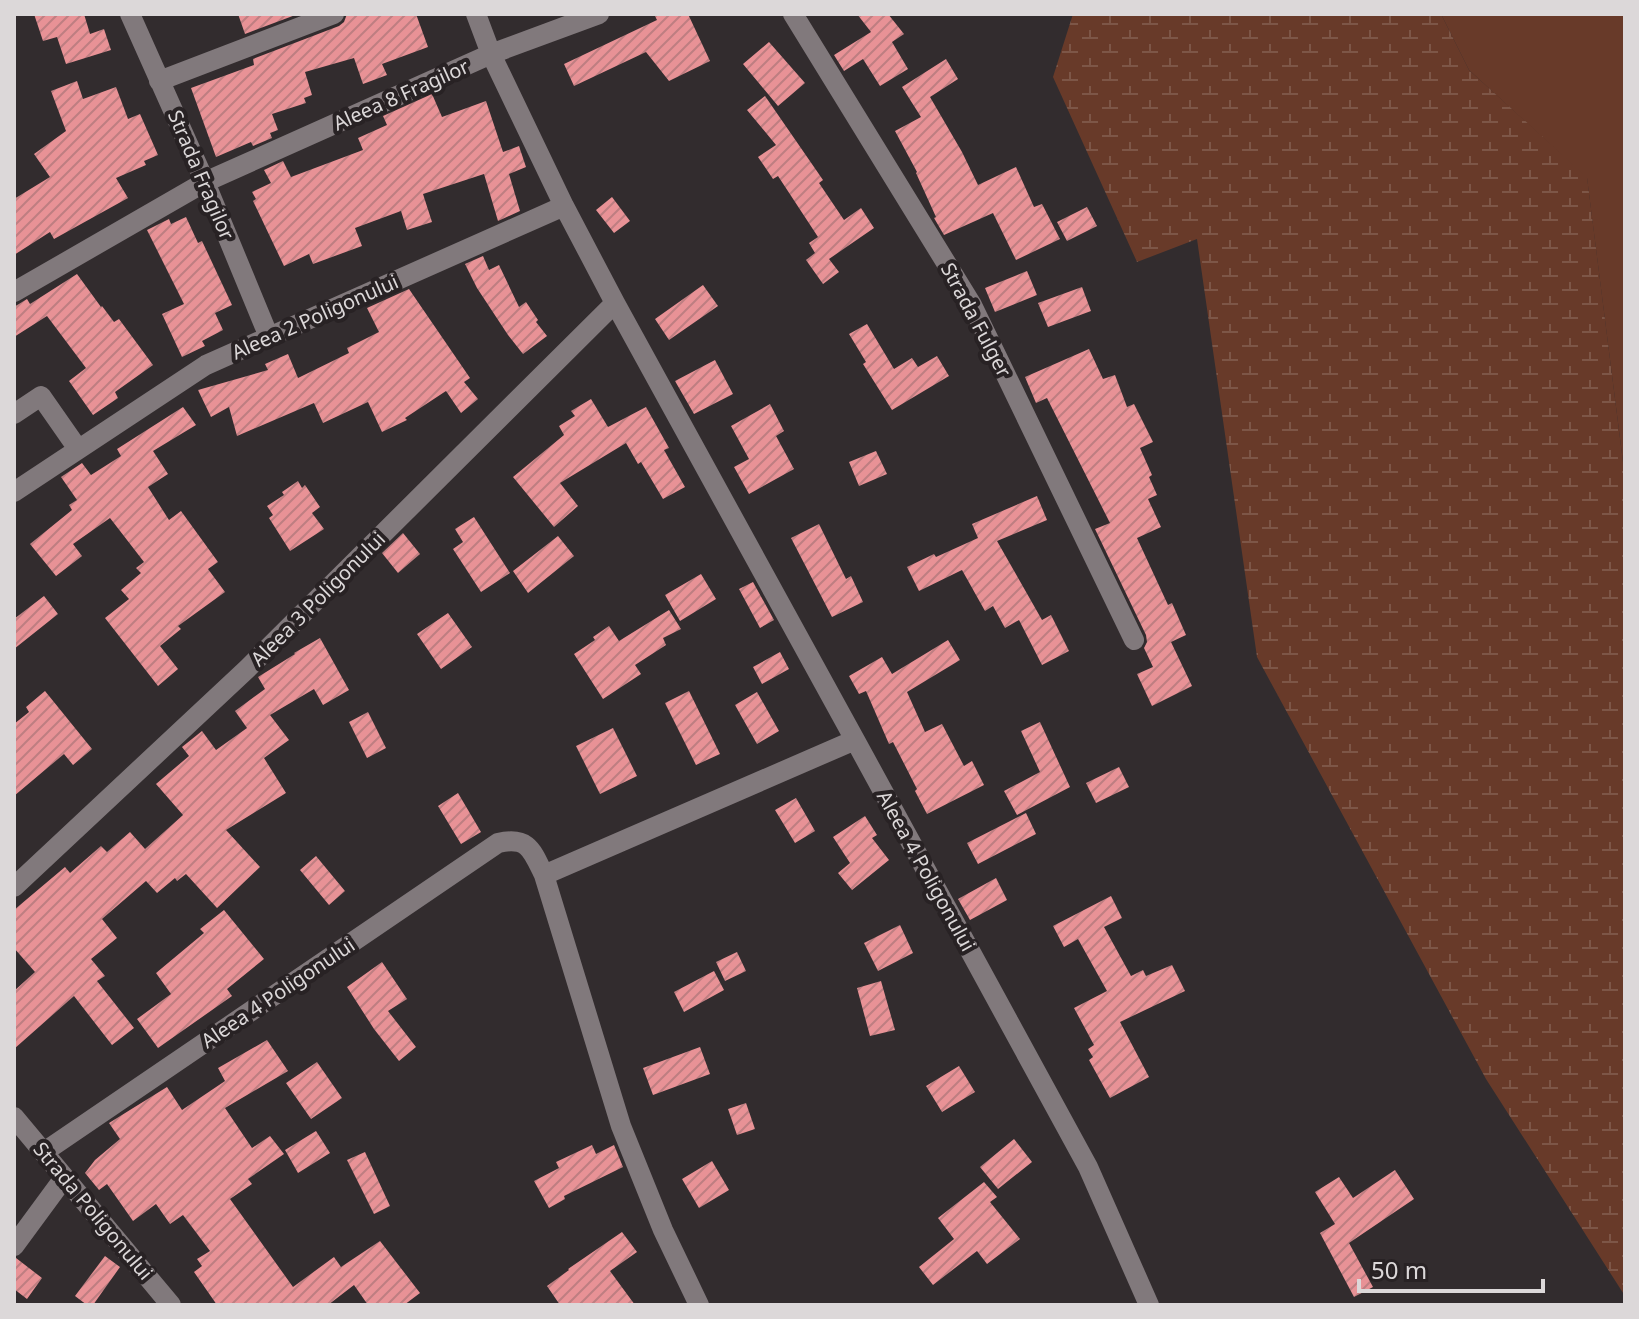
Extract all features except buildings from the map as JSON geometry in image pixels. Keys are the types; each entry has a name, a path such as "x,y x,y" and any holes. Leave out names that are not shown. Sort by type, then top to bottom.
{"street":[{"path":"159,81 334,14"},
{"name":"Aleea 4 Poligonului","path":"476,14 491,54 564,206 1088,1167 1149,1305"},
{"name":"Aleea 8 Fragilor","path":"14,292 205,182 491,54 599,14"},
{"name":"Strada Fulger","path":"793,14 972,305 1134,640"},
{"name":"Strada Fragilor","path":"135,16 159,81 269,337"},
{"name":"Aleea 2 Poligonului","path":"14,492 206,365 564,206"},
{"name":"Aleea 3 Poligonului","path":"14,887 247,669 615,303"},
{"path":"14,414 41,396 78,449"},
{"path":"544,875 855,740"},
{"name":"Aleea 4 Poligonului","path":"44,1152 498,843 513,840 523,843 535,855 544,875 621,1126 663,1230 699,1305"},
{"name":"Strada Poligonului","path":"14,1117 171,1305"},
{"path":"14,1246 64,1178"}],"green space":[{"path":"1073,14 1441,14 1469,70 1587,177 1625,478 1625,1296 1486,1079 1257,657 1197,239 1137,262 1053,77"},
{"path":"1441,14 1625,14 1625,478 1587,178 1469,70"}]}
